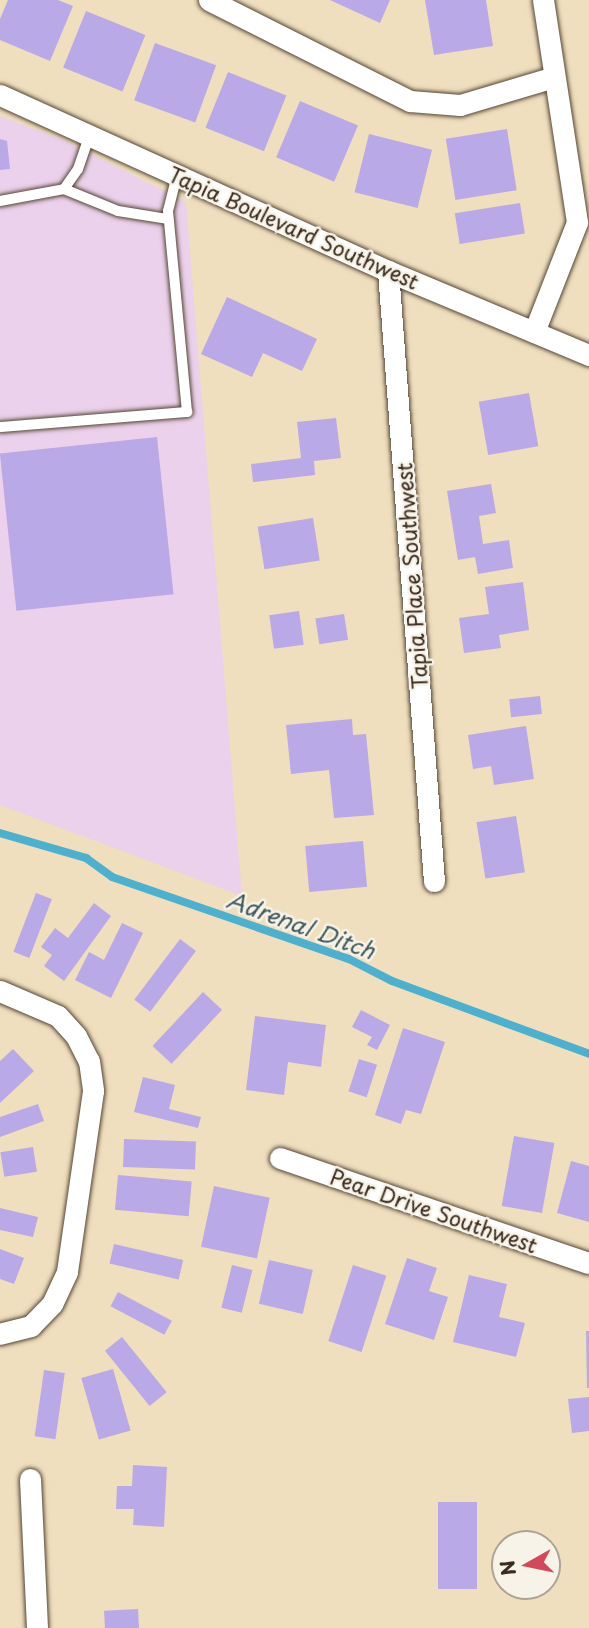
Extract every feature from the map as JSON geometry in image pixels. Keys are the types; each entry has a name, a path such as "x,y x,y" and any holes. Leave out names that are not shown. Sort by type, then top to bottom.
{"street":[{"path":"209,0 410,101 460,105 554,77"},
{"path":"534,332 577,222 543,0"},
{"name":"Tapia Boulevard Southwest","path":"0,95 388,271 589,355"},
{"name":"Tapia Place Southwest","path":"388,271 434,881"},
{"path":"0,991 58,1016 76,1036 89,1061 93,1091 66,1272 52,1304 31,1326 0,1334"},
{"name":"Pear Drive Southwest","path":"280,1158 589,1263"},
{"path":"30,1479 37,1628"}],"lane":[{"path":"64,189 78,169 90,135"},
{"path":"0,427 187,412 169,219 177,174"},
{"path":"0,201 64,189 118,211 169,219"}],"shaded area":[{"path":"0,116 66,141 186,202 242,896 0,805"}],"building":[{"path":"8,0 58,0 73,6 50,61 0,40 0,19"},
{"path":"330,0 390,0 380,23"},
{"path":"425,0 486,0 493,46 434,55"},
{"path":"86,11 145,35 122,92 63,68"},
{"path":"155,43 216,65 195,123 134,100"},
{"path":"228,72 286,96 264,151 206,128"},
{"path":"300,101 358,126 334,182 276,157"},
{"path":"507,129 517,190 455,200 446,139"},
{"path":"369,134 432,150 418,208 354,192"},
{"path":"0,139 7,141 10,169 0,170"},
{"path":"520,203 525,234 460,244 455,213"},
{"path":"227,297 317,339 302,371 263,353 252,377 201,354"},
{"path":"529,393 538,446 488,455 479,402"},
{"path":"336,418 341,458 314,461 315,475 253,482 251,464 301,458 297,422"},
{"path":"157,437 174,594 16,611 0,454"},
{"path":"491,484 496,513 479,516 483,544 509,540 513,568 478,574 475,557 458,560 447,491"},
{"path":"313,518 320,560 264,569 258,527"},
{"path":"523,582 529,630 499,635 501,648 464,653 459,618 489,614 485,587"},
{"path":"299,611 304,645 274,649 269,615"},
{"path":"344,614 348,640 319,644 315,619"},
{"path":"540,696 542,714 511,717 509,699"},
{"path":"352,719 353,735 366,734 374,815 334,818 329,770 291,774 286,725"},
{"path":"526,726 534,779 494,785 491,766 473,769 468,735"},
{"path":"516,816 525,872 485,879 476,822"},
{"path":"363,841 367,887 309,892 305,846"},
{"path":"36,893 52,899 29,958 13,952"},
{"path":"94,903 111,916 64,981 44,966 52,955 41,947 55,928 68,938"},
{"path":"122,923 143,933 111,998 75,980 89,952 104,960"},
{"path":"180,939 196,951 150,1012 134,1000"},
{"path":"203,992 222,1010 172,1064 153,1046"},
{"path":"361,1010 390,1025 377,1050 367,1045 372,1037 352,1027"},
{"path":"255,1016 326,1025 321,1067 288,1062 284,1095 246,1090"},
{"path":"403,1028 445,1042 421,1114 406,1110 401,1124 375,1115"},
{"path":"13,1049 34,1071 0,1103 0,1061"},
{"path":"359,1059 377,1065 367,1097 348,1091"},
{"path":"143,1077 175,1085 169,1109 201,1117 198,1128 134,1112"},
{"path":"38,1104 44,1121 0,1137 0,1117"},
{"path":"514,1136 554,1143 542,1213 502,1206"},
{"path":"124,1139 196,1142 195,1169 123,1167"},
{"path":"33,1147 37,1172 4,1177 0,1152"},
{"path":"571,1161 589,1166 589,1222 557,1213"},
{"path":"118,1175 192,1181 189,1216 115,1210"},
{"path":"214,1186 270,1198 257,1258 201,1247"},
{"path":"0,1208 38,1217 33,1237 0,1230"},
{"path":"114,1244 183,1260 179,1279 110,1263"},
{"path":"0,1249 24,1258 14,1284 0,1279"},
{"path":"407,1258 437,1268 429,1291 448,1297 434,1340 385,1324"},
{"path":"269,1260 313,1270 303,1314 259,1304"},
{"path":"232,1265 252,1270 242,1313 221,1308"},
{"path":"353,1265 386,1276 362,1352 328,1341"},
{"path":"469,1275 507,1284 499,1317 525,1323 516,1357 453,1342"},
{"path":"118,1292 172,1321 164,1335 110,1306"},
{"path":"586,1331 589,1331 589,1388 587,1388"},
{"path":"122,1337 167,1392 150,1406 105,1351"},
{"path":"113,1369 131,1431 99,1440 81,1378"},
{"path":"44,1370 65,1373 55,1439 35,1436"},
{"path":"589,1397 589,1431 572,1433 568,1399"},
{"path":"133,1465 167,1467 164,1527 133,1525 134,1509 116,1509 117,1486 132,1486"},
{"path":"438,1502 477,1502 477,1589 438,1589"},
{"path":"138,1609 139,1628 105,1628 104,1611"}],"waterway":[{"name":"Adrenal Ditch","path":"0,833 86,858 112,877 349,959 392,981 589,1054"}]}
